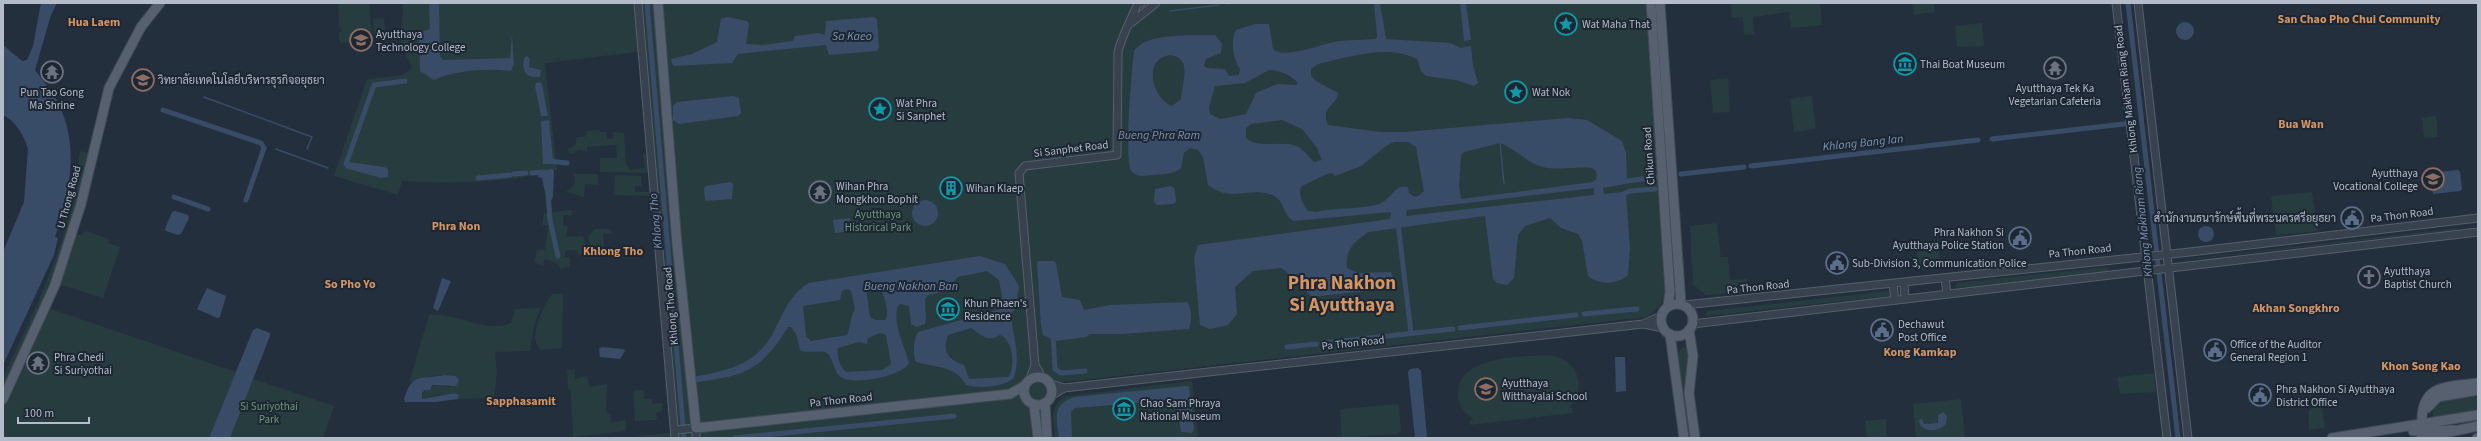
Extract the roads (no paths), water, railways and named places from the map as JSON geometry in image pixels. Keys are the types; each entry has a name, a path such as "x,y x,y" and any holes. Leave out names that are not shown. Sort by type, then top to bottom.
{"main road":[{"name":"U Thong Road","path":"3,399 55,285 81,204 109,88 141,27 160,3"},
{"name":"Khlong Tho Road","path":"658,3 691,388 693,428"},
{"name":"Chikun Road","path":"1651,3 1670,292 1668,306"},
{"name":"Chikun Road","path":"1660,3 1682,305"},
{"path":"1684,438 1666,331 1661,316 1668,306 1682,305 1691,314 1693,356 1689,393 1695,438"},
{"path":"1666,331 1678,336 1691,327"},
{"path":"1038,438 1034,405 1025,398 1027,382 1042,377 1051,384 1048,400 1047,438"},
{"name":"Pa Thon Road","path":"1011,394 1027,382"},
{"path":"2424,424 2423,404 2431,393 2443,388 2478,383"},
{"path":"2424,424 2427,410 2433,400 2444,395 2478,390"},
{"name":"Pa Thon Road","path":"693,428 1011,394 1025,398"},
{"path":"1034,405 1048,400"},
{"path":"2332,438 2478,415"},
{"path":"2421,438 2478,426"},
{"path":"2383,431 2454,430"}],"street":[{"name":"Khlong Tho Road","path":"638,3 676,430 675,438"},
{"name":"Si Sanphet Road","path":"1042,377 1035,365 1019,173 1025,166 1116,155 1118,52 1122,37 1130,25 1138,3"},
{"name":"Si Sanphet Road","path":"1130,25 1156,3"},
{"name":"Khlong Makham Riang Road","path":"2116,3 2149,271 2166,438"},
{"name":"Khlong Makham Riang Road","path":"2138,3 2166,269 2188,438"},
{"name":"Pa Thon Road","path":"1682,305 1904,283 2165,253 2190,252 2478,218"},
{"path":"2468,220 2469,233"},
{"path":"1691,327 1905,298 2478,232"},
{"path":"1945,278 1947,294"},
{"path":"1904,283 1905,298"},
{"path":"1893,284 1895,300"},
{"name":"Pa Thon Road","path":"1051,384 1064,388 1644,324 1661,316"},
{"name":"Pa Thon Road","path":"1644,324 1666,331"},
{"name":"Si Sanphet Road","path":"1027,382 1035,365"},
{"name":"Pa Thon Road","path":"1048,400 1064,388"},
{"name":"Khlong Tho Road","path":"693,428 696,438"},
{"name":"Pa Thon Road","path":"676,430 693,428"}],"water":[{"path":"41,3 57,3 51,15 35,70 54,96 65,122 71,155 70,171 68,187 55,237 58,238 54,255 3,365 3,252 24,202 28,149 25,139 19,129 12,121 3,115 3,45 22,61 27,60 33,46"},
{"path":"429,3 439,3 440,56 443,60 510,58 512,35 514,64 511,71 492,70 462,72 434,80 420,71 419,34 430,29"},
{"name":"Bueng Phra Ram","path":"1374,3 1380,3 1386,39 1450,43 1461,48 1471,46 1473,66 1478,83 1474,86 1456,80 1426,76 1421,71 1417,59 1393,52 1368,53 1318,64 1311,69 1311,76 1316,81 1338,93 1337,98 1327,110 1326,119 1328,125 1381,132 1405,132 1567,118 1587,120 1622,141 1626,153 1627,181 1625,184 1603,188 1604,194 1623,192 1626,194 1630,249 1628,275 1619,281 1608,283 1592,279 1588,276 1582,241 1578,234 1561,228 1550,218 1525,226 1518,235 1514,278 1507,285 1497,283 1493,279 1485,216 1368,232 1355,243 1349,251 1347,256 1347,268 1358,273 1391,272 1394,280 1391,288 1312,297 1282,268 1253,271 1235,287 1237,314 1228,325 1210,329 1200,325 1194,258 1198,245 1390,219 1391,212 1294,221 1287,215 1278,198 1274,196 1258,192 1234,194 1226,193 1208,185 1203,157 1198,150 1190,148 1184,153 1181,168 1174,172 1144,176 1134,174 1129,165 1128,135 1134,51 1140,45 1159,38 1183,35 1215,35 1222,44 1221,53 1206,59 1204,66 1207,68 1225,69 1229,76 1239,75 1240,69 1233,50 1233,39 1236,30 1255,24 1269,24 1273,49 1278,52 1286,53 1304,50 1332,42 1376,39","holes":["1170,55 1177,57 1182,60 1184,66 1181,99 1172,106 1165,102 1159,95 1153,79 1153,71 1161,58","1269,70 1284,73 1297,82 1297,85 1278,84 1260,91 1256,93 1246,114 1220,119 1210,114 1209,108 1215,86 1245,83","1282,120 1302,129 1317,148 1322,160 1314,162 1303,150 1292,145 1251,142 1246,138 1246,128 1251,124","1394,142 1408,142 1416,147 1424,191 1415,197 1409,193 1408,187 1404,186 1400,187 1379,204 1316,212 1308,211 1300,195 1302,186 1327,174 1332,173 1335,176 1361,166 1386,146","1500,143 1537,165 1555,169 1592,168 1596,171 1597,178 1593,182 1461,199 1459,186 1461,155 1464,152","1594,188 1594,195 1406,216 1407,210"]},
{"path":"1460,3 1466,3 1471,40 1464,41"},
{"name":"Sa Kaeo","path":"728,17 747,21 749,24 746,44 763,45 793,41 795,36 818,33 825,35 826,21 873,17 877,19 879,47 877,51 829,55 826,45 738,54 732,63 673,66 671,59 692,54 717,42 721,19"},
{"path":"2185,22 2191,25 2194,31 2191,37 2185,40 2179,37 2176,31 2179,25"},
{"path":"527,56 530,59 529,67 541,70 540,77 528,75 524,70 524,58"},
{"path":"540,82 542,84 548,116 541,116 535,86 536,83"},
{"path":"733,96 739,98 741,113 738,116 679,124 673,120 673,106 677,102"},
{"path":"549,120 553,164 543,164 541,121"},
{"path":"348,162 384,167 388,169 388,177 381,178 345,168 346,163"},
{"path":"552,169 554,171 553,196 551,201 547,201 542,178 538,177 537,172"},
{"path":"2458,170 2460,172 2462,189 2460,191 2433,194 2430,173"},
{"path":"730,182 733,184 732,199 705,201 704,188 706,186"},
{"path":"1171,186 1175,189 1176,202 1173,204 1157,205 1154,202 1155,189"},
{"path":"925,200 934,204 938,213 934,222 925,226 916,222 912,213 916,204"},
{"path":"175,211 188,215 189,218 181,234 178,235 166,231 165,229 172,212"},
{"path":"850,218 852,231 835,233 833,220"},
{"path":"2203,226 2209,226 2214,231 2212,240 2209,242 2203,242 2198,237 2198,231"},
{"name":"Bueng Nakhon Ban","path":"980,256 1005,264 1019,286 1015,309 1011,314 1017,354 1014,378 998,385 978,387 966,385 957,374 944,368 916,362 915,359 914,347 918,332 1004,308 999,280 987,271 958,277 943,292 928,295 925,299 925,324 916,327 911,324 909,306 900,304 897,307 896,315 898,330 909,363 905,368 888,376 866,380 847,380 838,375 830,356 825,352 806,352 800,350 796,334 791,327 788,327 778,343 768,354 748,370 737,374 692,383 692,377 718,372 741,364 751,358 768,341 793,297 802,287 809,283","holes":["878,285 880,288 887,308 887,317 885,320 876,320 870,317 866,288","848,289 851,291 855,309 847,335 811,341 806,336 803,306 840,300 842,291","971,328 988,338 1000,335 1008,342 1012,354 1012,367 1008,377 969,379 964,365 950,358 946,351 946,341 948,335","880,333 886,335 891,364 882,370 846,372 839,361 838,348 859,342 867,344 868,338"]},
{"path":"1038,261 1054,261 1056,263 1062,297 1080,300 1084,310 1109,305 1187,302 1191,315 1189,329 1122,334 1090,334 1086,337 1056,341 1043,335 1041,325"},
{"path":"442,278 451,281 438,311 433,308"},
{"path":"207,288 226,296 220,317 217,318 197,309"},
{"path":"257,328 270,333 270,336 230,438 209,438 253,330"},
{"path":"602,347 623,349 625,351 620,359 600,357 599,349"},
{"path":"1615,357 1625,357 1626,391 1616,392"},
{"path":"1418,368 1421,371 1427,438 1415,438 1408,372 1410,369"},
{"path":"445,375 456,376 459,380 456,386 432,385 430,390 425,390 422,393 422,399 455,393 459,395 458,399 436,402 405,402 404,399 407,390 414,380 423,377"},
{"path":"1186,386 1189,387 1194,429 1192,433 1181,432 1176,400 1075,408 1071,412 1072,438 1059,438 1057,413 1062,404 1074,397"},
{"path":"1943,412 1947,416 1946,424 1937,430 1929,430 1920,425 1919,420 1922,419 1924,424 1938,423 1938,415"}],"waterway":[{"name":"Khlong Tho","path":"647,3 684,438"},
{"path":"1226,4 1235,3"},
{"name":"Khlong Makham Riang","path":"2128,3 2178,438"},
{"path":"1170,11 1219,5"},
{"path":"349,165 346,164 374,85 405,81"},
{"path":"204,97 312,137 307,149"},
{"path":"163,110 261,143 264,148 246,200"},
{"name":"Khlong Bang Ian","path":"1992,139 2124,124"},
{"name":"Khlong Bang Ian","path":"1751,166 1978,140"},
{"path":"1500,142 1504,184"},
{"path":"276,149 328,168"},
{"path":"548,161 567,163"},
{"name":"Khlong Bang Ian","path":"1681,174 1744,167"},
{"path":"532,173 544,172"},
{"path":"514,174 526,173"},
{"path":"478,178 510,175"},
{"path":"1620,182 1656,177"},
{"path":"1619,196 1630,191 1655,189"},
{"path":"548,194 550,220 558,256"},
{"path":"174,197 208,209"},
{"path":"1398,223 1411,333"},
{"path":"1584,314 1637,309"},
{"path":"1460,328 1576,315"},
{"path":"1322,343 1453,329"},
{"path":"1053,334 1055,369 1061,373 1085,371"},
{"path":"1287,347 1316,344"},
{"path":"735,438 954,416"}],"place":[{"name":"Wat Maha That","path":"1566,24"},
{"name":"Ayutthaya Technology College","path":"361,40"},
{"name":"Thai Boat Museum","path":"1905,64"},
{"name":"Ayutthaya Tek Ka Vegetarian Cafeteria","path":"2055,68"},
{"name":"Pun Tao Gong Ma Shrine","path":"52,72"},
{"name":"วิทยาลัยเทคโนโลยีบริหารธุรกิจอยุธยา","path":"143,80"},
{"name":"Wat Nok","path":"1516,92"},
{"name":"Wat Phra Si Sanphet","path":"880,109"},
{"name":"Ayutthaya Vocational College","path":"2433,179"},
{"name":"Wihan Klaep","path":"951,188"},
{"name":"Wihan Phra Mongkhon Bophit","path":"820,192"},
{"name":"สำนักงานธนารักษ์พื้นที่พระนครศรีอยุธยา","path":"2352,218"},
{"name":"Phra Nakhon Si Ayutthaya Police Station","path":"2020,238"},
{"name":"Sub-Division 3, Communication Police","path":"1837,263"},
{"name":"Ayutthaya Baptist Church","path":"2369,277"},
{"name":"Khun Phaen's Residence","path":"948,309"},
{"name":"Dechawut Post Office","path":"1882,330"},
{"name":"Office of the Auditor General Region 1","path":"2215,350"},
{"name":"Phra Chedi Si Suriyothai","path":"38,363"},
{"name":"Ayutthaya Witthayalai School","path":"1486,389"},
{"name":"Phra Nakhon Si Ayutthaya District Office","path":"2260,395"},
{"name":"Chao Sam Phraya National Museum","path":"1124,409"}],"district":[{"name":"San Chao Pho Chui Community","path":"2359,19"},
{"name":"Hua Laem","path":"94,22"},
{"name":"Bua Wan","path":"2301,124"},
{"name":"Phra Non","path":"456,226"},
{"name":"Khlong Tho","path":"613,251"},
{"name":"So Pho Yo","path":"350,284"},
{"name":"Phra Nakhon Si Ayutthaya","path":"1342,294"},
{"name":"Akhan Songkhro","path":"2296,308"},
{"name":"Kong Kamkap","path":"1920,352"},
{"name":"Khon Song Kao","path":"2421,366"},
{"name":"Sapphasamit","path":"521,401"}],"park label":[{"name":"Ayutthaya Historical Park","path":"878,220"},
{"name":"Si Suriyothai Park","path":"269,412"}]}
